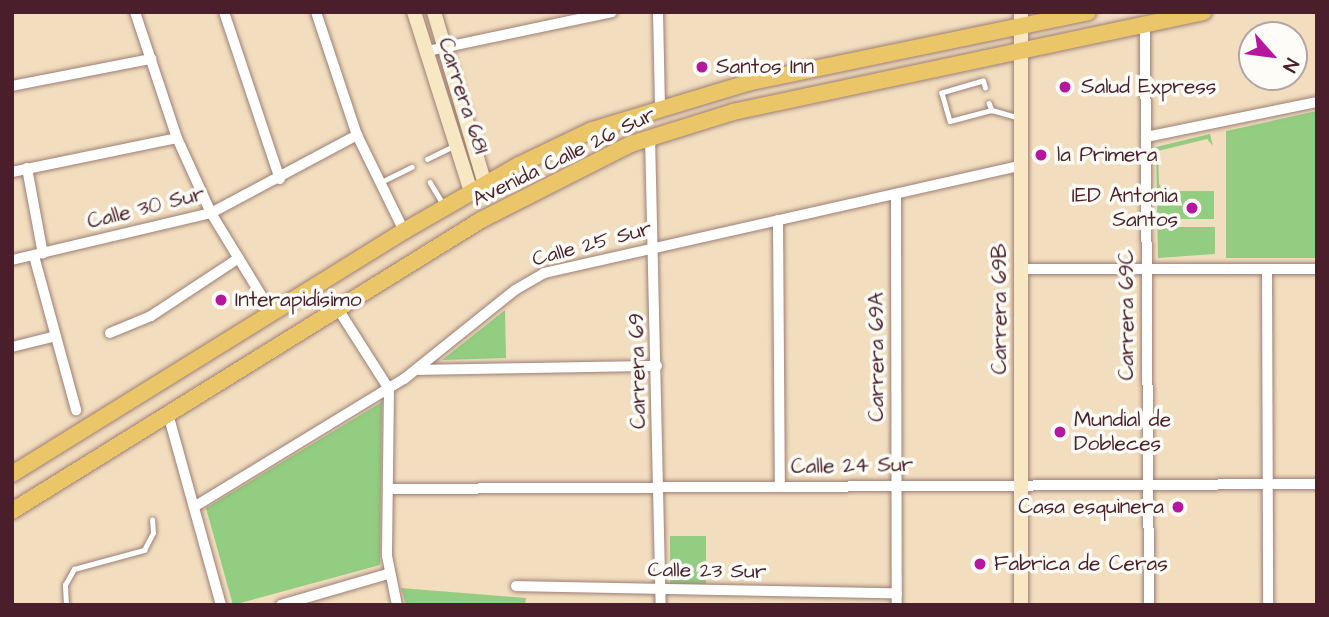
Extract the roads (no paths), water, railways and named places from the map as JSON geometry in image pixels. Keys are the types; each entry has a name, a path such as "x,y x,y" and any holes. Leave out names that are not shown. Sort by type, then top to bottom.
{"main road":[{"name":"Avenida Calle 26 Sur","path":"12,474 404,231 478,188 592,130 660,107 751,82 1021,19 1088,12"},
{"name":"Avenida Calle 26 Sur","path":"12,511 481,220 650,136 733,112 1204,12"},
{"path":"12,466 76,434"}],"street":[{"path":"135,12 177,138 211,213 272,313"},
{"path":"224,12 280,179"},
{"path":"316,12 357,135 404,231"},
{"name":"Carrera 68I","path":"414,12 456,145 478,188"},
{"name":"Carrera 68I","path":"434,12 478,188"},
{"path":"427,51 612,12"},
{"path":"658,12 660,107"},
{"name":"Carrera 69B","path":"1021,19 1021,605"},
{"name":"Carrera 69C","path":"1145,25 1149,605"},
{"path":"12,86 151,60"},
{"path":"1146,137 1317,102"},
{"name":"Calle 30 Sur","path":"12,260 211,213 280,179 357,135"},
{"name":"Carrera 69","path":"650,136 656,247 661,605"},
{"path":"12,172 177,138"},
{"name":"Calle 25 Sur","path":"194,507 418,370 527,282 561,268 1020,166"},
{"path":"27,168 38,255 76,410"},
{"name":"Carrera 69A","path":"896,194 897,605"},
{"path":"778,220 780,487"},
{"path":"110,333 151,316 239,258"},
{"path":"1021,269 1317,269"},
{"path":"1267,269 1268,605"},
{"path":"338,309 389,389 388,573 397,605"},
{"path":"12,347 56,336"},
{"path":"418,370 657,366"},
{"path":"168,414 221,605"},
{"name":"Calle 24 Sur","path":"388,489 1317,484"},
{"path":"281,605 308,601 388,573"},
{"name":"Calle 23 Sur","path":"516,586 897,593"}],"lane":[{"path":"985,88 983,81 942,93 950,121 992,110 1021,119"},
{"path":"989,103 992,110"},
{"path":"427,159 456,145"},
{"path":"380,182 412,167"},
{"path":"430,181 445,207"},
{"path":"66,605 65,585 74,569 144,550 153,533 152,520"}],"place":[{"name":"Santos Inn","path":"702,67"},
{"name":"Salud Express","path":"1065,87"},
{"name":"la Primera","path":"1041,155"},
{"name":"IED Antonia Santos","path":"1192,208"},
{"name":"Interapidísimo","path":"221,300"},
{"name":"Mundial de Dobleces","path":"1060,432"},
{"name":"Casa esquinera","path":"1178,507"},
{"name":"Fabrica de Ceras","path":"980,564"}]}
